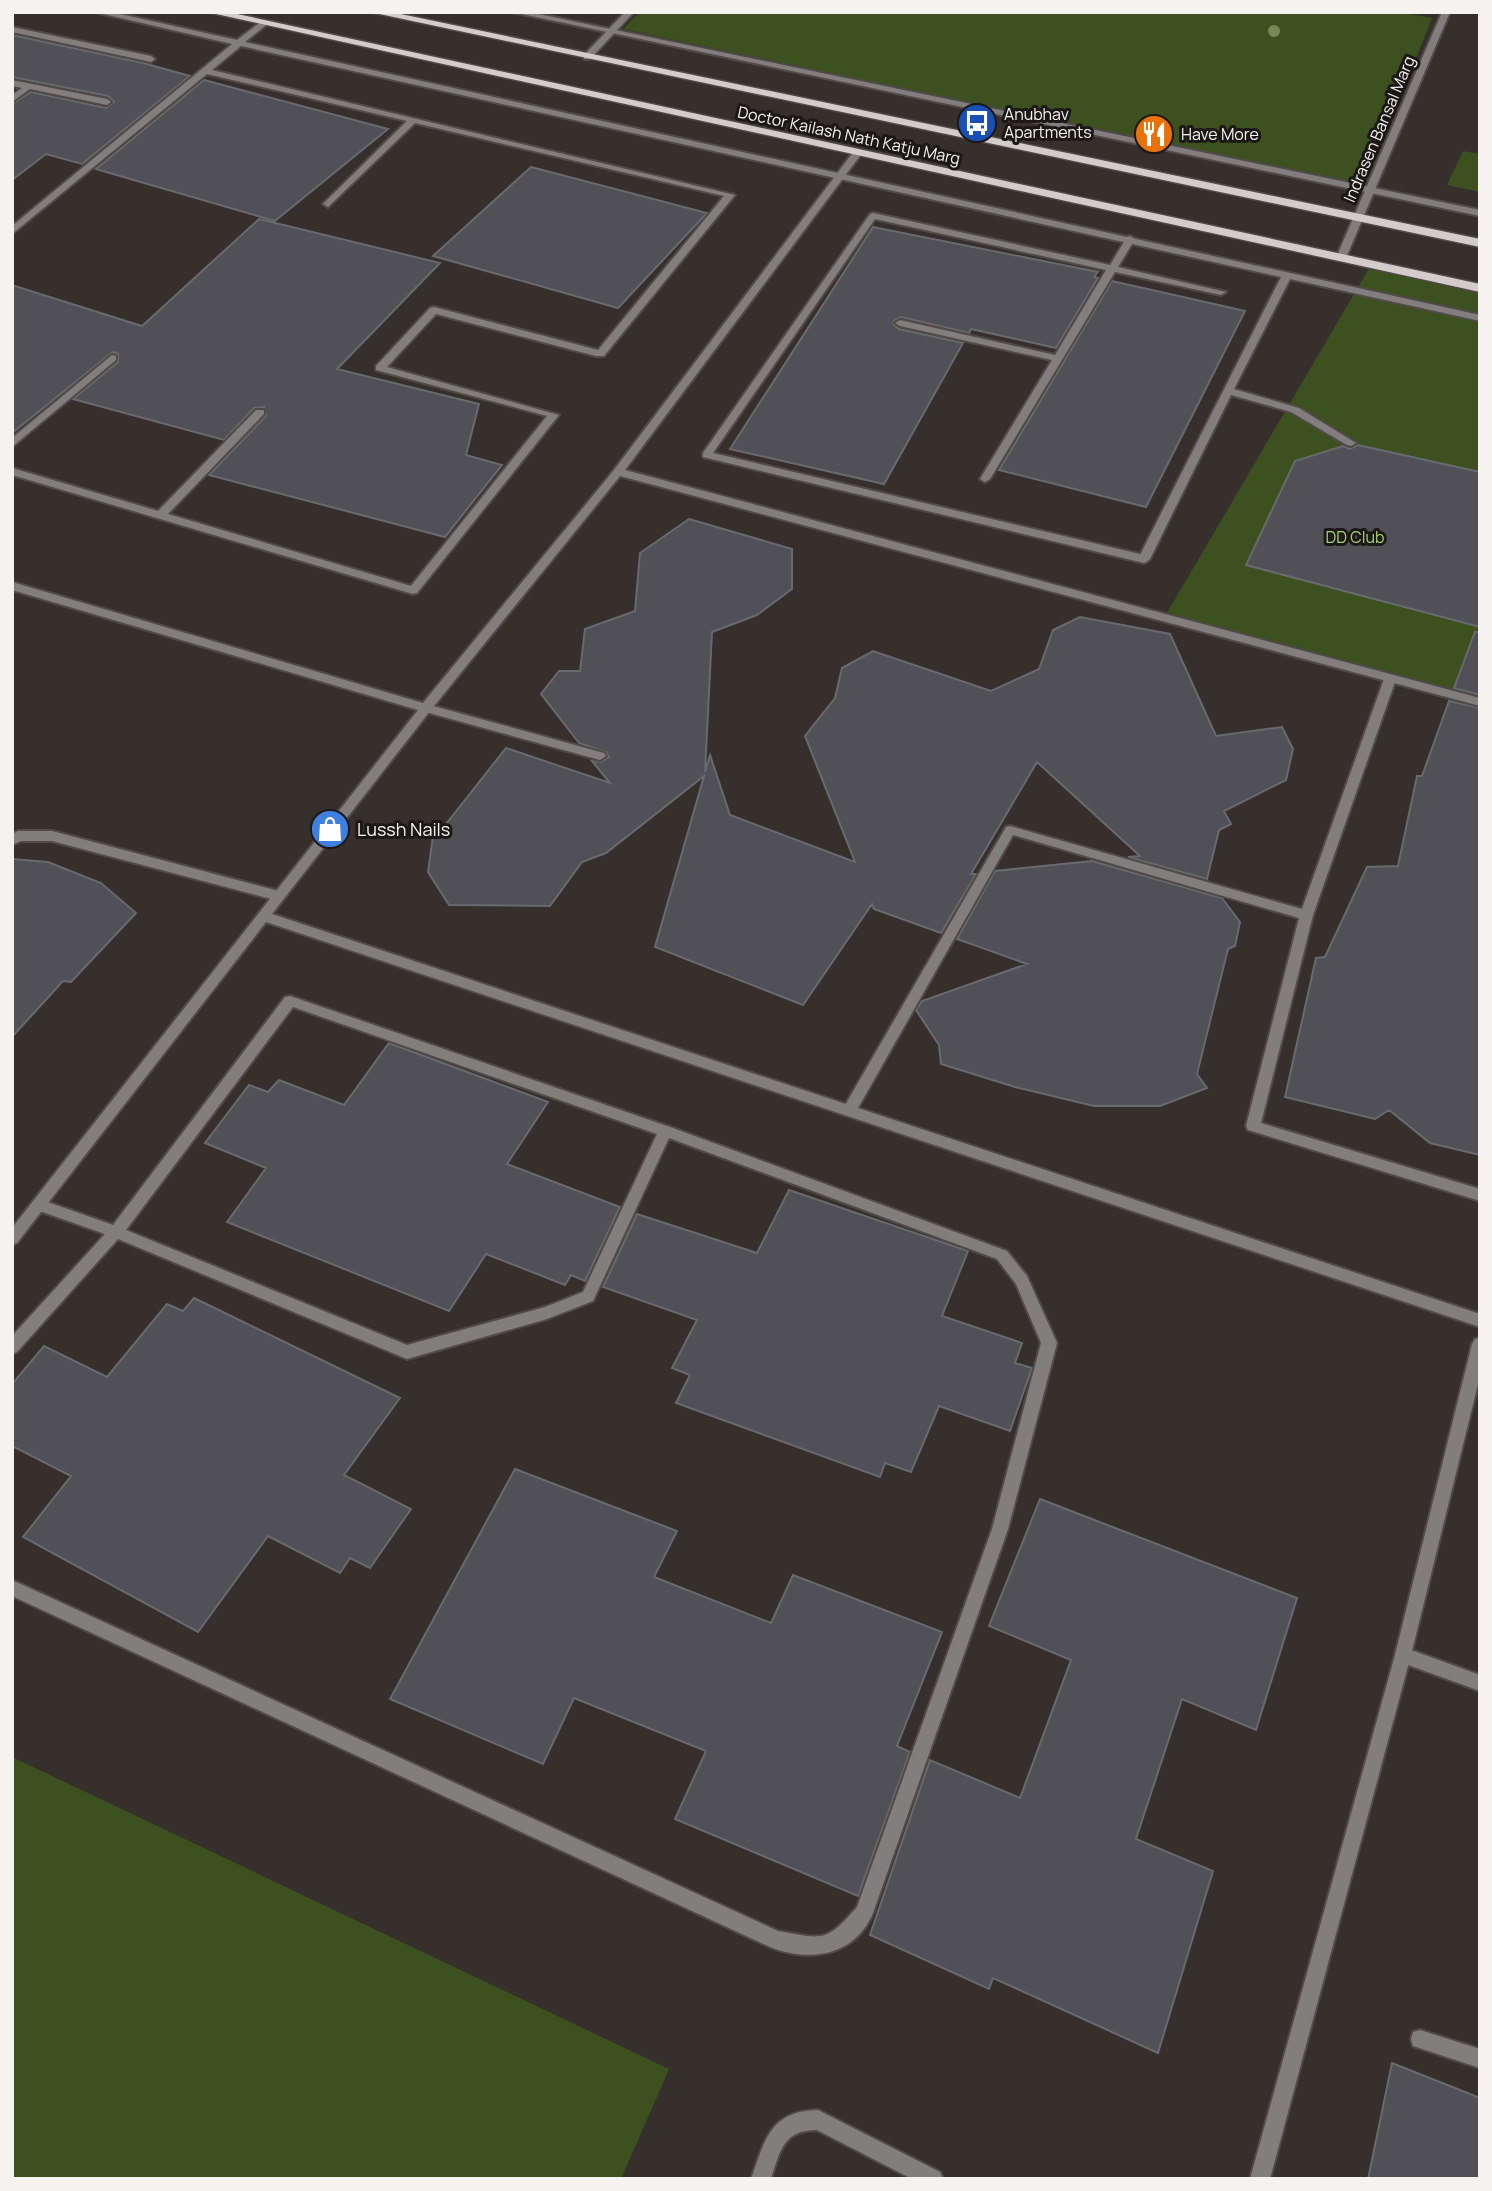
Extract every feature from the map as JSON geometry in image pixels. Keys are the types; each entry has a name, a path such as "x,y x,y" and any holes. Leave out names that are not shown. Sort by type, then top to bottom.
{"main road":[{"name":"Doctor Kailash Nath Katju Marg","path":"212,12 1480,288"},
{"name":"Doctor Kailash Nath Katju Marg","path":"374,12 1480,243"}],"street":[{"path":"99,12 838,178 1130,239 1480,317"},
{"path":"516,12 1480,213"},
{"path":"587,57 630,12"},
{"name":"Indrasen Bansal Marg","path":"1340,258 1446,12"},
{"path":"12,231 263,23"},
{"path":"12,29 150,59"},
{"path":"12,471 414,590 554,415 380,368 434,310 600,354 730,195 206,71"},
{"path":"12,83 107,102"},
{"path":"12,99 28,86"},
{"path":"328,204 413,120"},
{"path":"12,1239 426,708 618,472 857,153"},
{"path":"1221,292 873,216 707,454 1144,559 1287,274"},
{"path":"985,479 1130,239"},
{"path":"901,323 1059,359"},
{"path":"12,444 112,358"},
{"path":"1229,391 1295,410 1351,443"},
{"path":"160,514 260,412"},
{"path":"618,472 1480,702"},
{"path":"12,586 426,708 600,756"},
{"path":"1390,678 1306,915 1253,1126 1480,1195"},
{"path":"849,1111 1010,830 1306,915"},
{"path":"14,834 52,836 279,896"},
{"path":"263,916 1480,1321"},
{"path":"12,1347 116,1232 290,1001 665,1131 1002,1255 1022,1280 1049,1343 1000,1529 864,1913 842,1939 815,1947 777,1940 12,1588"},
{"path":"39,1205 116,1232 407,1352 547,1313 588,1296 665,1131"},
{"path":"1260,2179 1404,1654 1480,1344"},
{"path":"1404,1654 1480,1684"},
{"path":"1420,2039 1480,2059"},
{"path":"761,2179 776,2138 785,2127 797,2119 818,2120 933,2179"}],"green space":[{"path":"640,12 1399,12 1432,18 1365,187 623,29"},
{"path":"1463,151 1480,154 1480,192 1447,185"},
{"name":"DD Club","path":"1371,265 1480,288 1480,699 1164,618"},
{"path":"12,1757 669,2069 621,2179 12,2179"}],"building":[{"path":"12,35 143,63 190,76 82,164 46,154 12,180 12,104 31,92 106,108 114,102 108,96 12,77"},
{"path":"204,80 388,129 275,221 96,169"},
{"path":"531,167 707,213 618,308 433,256"},
{"path":"259,219 440,263 337,369 479,404 466,455 502,465 445,537 209,475 266,416 264,407 254,408 224,440 73,399 118,362 118,354 113,352 12,433 12,285 142,326"},
{"path":"873,227 1098,272 1094,277 1098,278 1056,348 971,329 969,333 901,317 894,321 893,324 899,329 963,343 884,484 730,449"},
{"path":"1112,281 1245,311 1146,507 999,470"},
{"path":"1358,445 1480,472 1480,627 1246,565 1295,461 1343,446 1350,449"},
{"path":"689,519 792,549 792,589 757,615 712,632 705,772 710,755 730,815 855,862 805,736 835,698 842,668 873,651 991,691 1039,669 1053,630 1080,617 1170,634 1216,736 1282,727 1293,749 1286,780 1224,811 1231,824 1219,830 1207,879 1128,857 1140,856 1037,762 971,874 976,874 941,933 874,909 872,904 803,1005 655,947 704,776 606,853 582,862 550,906 449,905 428,872 434,829 446,824 506,748 610,783 592,761 601,762 609,757 606,752 579,743 541,694 559,671 580,671 585,629 635,611 640,553"},
{"path":"1475,632 1480,632 1480,695 1454,688"},
{"path":"1449,701 1480,708 1480,1155 1430,1143 1389,1110 1375,1119 1285,1097 1316,958 1325,957 1367,867 1398,866 1417,776 1422,776"},
{"path":"12,859 48,862 101,883 136,913 71,982 63,981 12,1037"},
{"path":"1092,861 1222,898 1240,922 1235,946 1228,949 1197,1074 1207,1088 1160,1106 1094,1106 1015,1087 941,1064 939,1045 916,1010 922,1001 1027,964 957,939 995,871"},
{"path":"389,1043 548,1102 507,1164 620,1207 585,1281 571,1275 565,1285 486,1254 449,1311 227,1222 266,1168 205,1143 249,1085 268,1092 279,1080 344,1105"},
{"path":"789,1190 968,1251 942,1316 1022,1343 1015,1363 1032,1368 1010,1431 939,1406 911,1472 885,1463 880,1477 676,1403 690,1375 672,1368 697,1320 603,1287 637,1214 757,1253"},
{"path":"194,1298 400,1398 344,1475 411,1509 370,1568 350,1558 340,1573 268,1536 198,1632 23,1537 71,1476 12,1446 12,1384 44,1346 107,1377 167,1304 183,1311"},
{"path":"515,1469 677,1531 654,1577 771,1623 793,1575 942,1632 897,1746 910,1752 858,1896 675,1819 706,1751 574,1698 543,1764 390,1699"},
{"path":"1040,1499 1297,1598 1256,1730 1182,1699 1136,1839 1213,1871 1158,2053 993,1978 989,1989 870,1935 930,1760 1020,1798 1071,1660 989,1626"},
{"path":"1392,2063 1480,2098 1480,2179 1368,2179"}],"place":[{"name":"Anubhav Apartments","path":"977,123"},
{"name":"Have More","path":"1154,134"},
{"name":"Lussh Nails","path":"330,829"}]}
